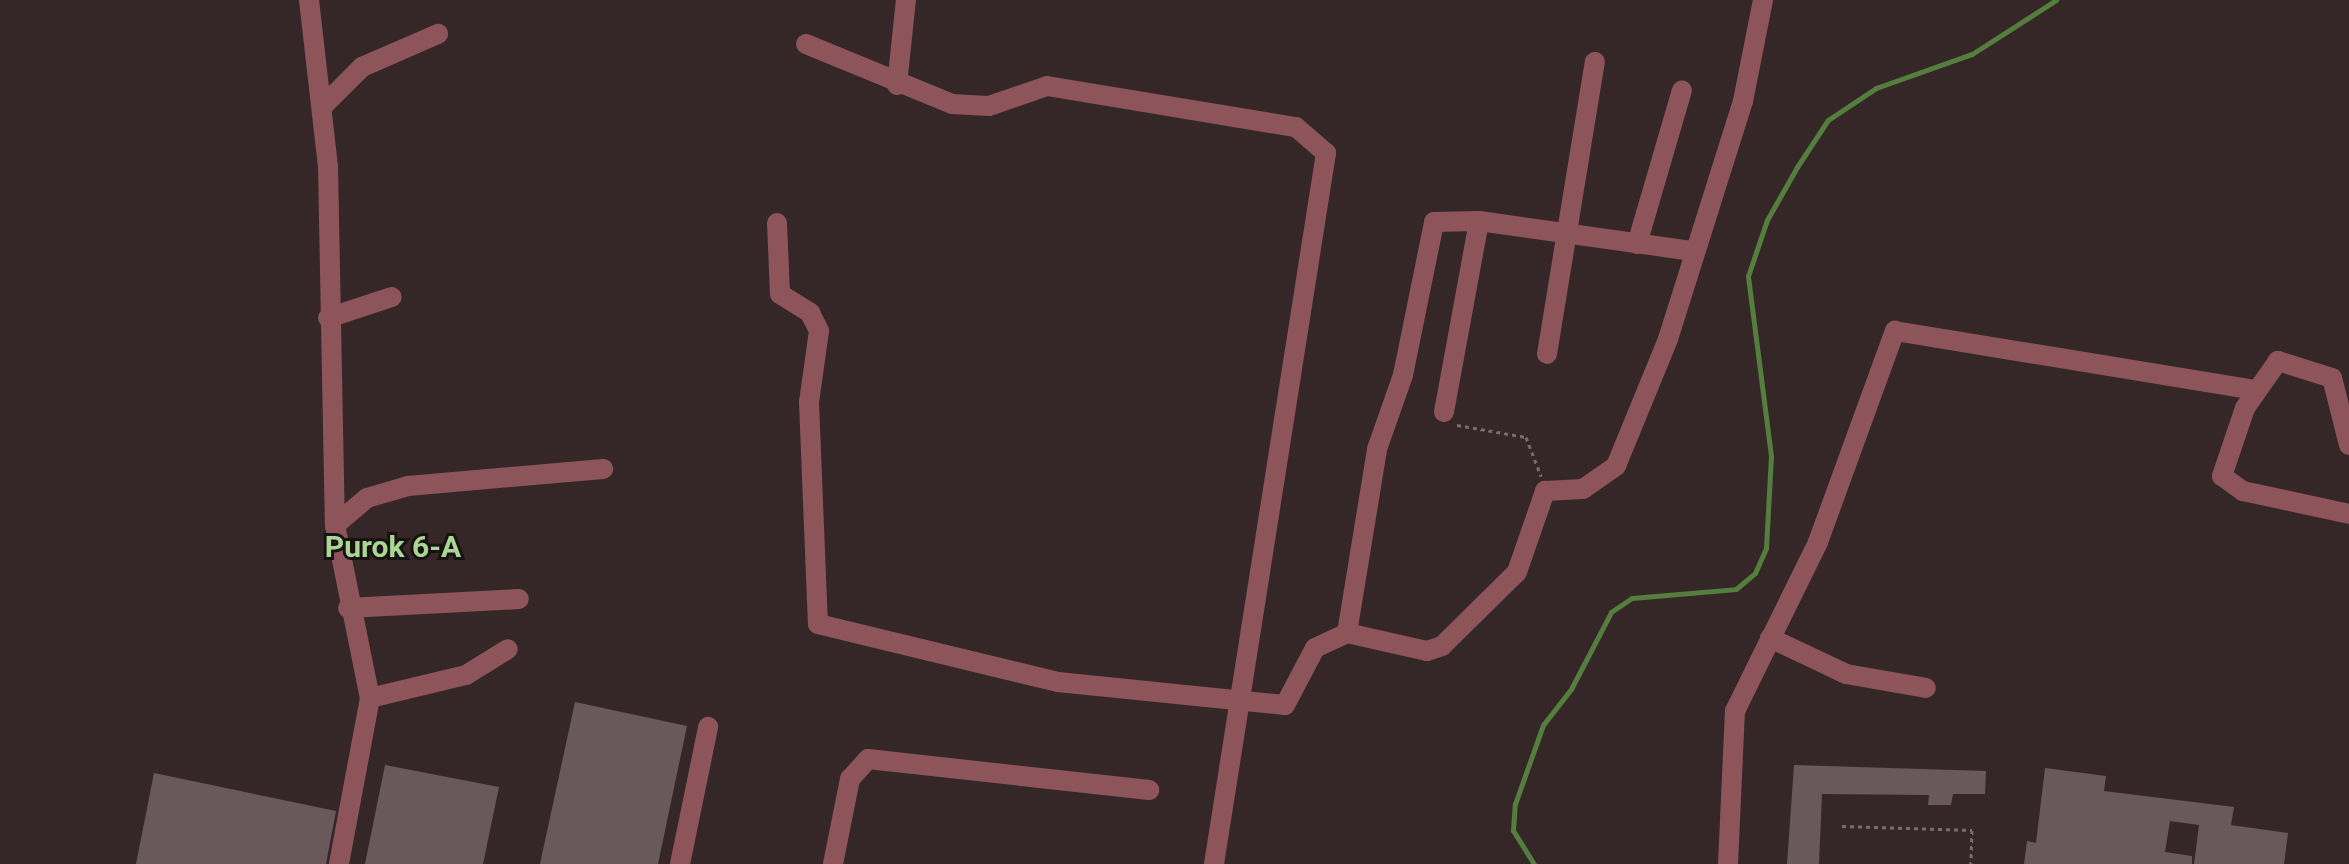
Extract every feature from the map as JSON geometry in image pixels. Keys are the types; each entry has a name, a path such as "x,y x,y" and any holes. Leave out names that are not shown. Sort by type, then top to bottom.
{"street":[{"path":"309,0 324,105 335,525 348,608 370,698 339,864"},
{"path":"897,85 906,0"},
{"path":"777,223 780,294 810,313 819,331 809,402 818,624 1058,682 1239,703 1285,705 1315,648 1347,633 1427,651 1442,646 1517,572 1545,491 1583,489 1616,466 1668,339 1693,251 1743,101 1763,2"},
{"path":"324,105 362,67 438,34"},
{"path":"806,44 897,85 975,107 1047,86 1296,127 1326,153 1214,864"},
{"path":"1547,354 1595,62"},
{"path":"1637,244 1682,90"},
{"path":"1347,633 1377,449 1407,358 1430,229 1440,219 1479,221 1693,251"},
{"path":"1444,412 1479,221"},
{"path":"328,318 392,297"},
{"path":"1728,864 1735,711 1818,542 1895,331 2254,390"},
{"path":"2349,445 2326,372 2278,361 2254,390 2223,467 2224,482 2349,514"},
{"path":"335,525 367,498 408,486 603,469"},
{"path":"348,608 519,599"},
{"path":"1770,638 1846,674 1926,688"},
{"path":"370,698 466,675 508,649"},
{"path":"680,864 708,727"},
{"path":"833,864 850,779 868,759 1149,790"}],"path":[{"path":"1444,412 1453,424 1526,437 1545,491"},
{"path":"1842,826 1972,830 1971,864"}],"building":[{"path":"575,702 687,726 658,864 540,864"},
{"path":"385,765 499,787 483,864 365,864"},
{"path":"1794,765 1986,771 1985,794 1953,794 1951,805 1928,805 1929,795 1822,794 1819,864 1787,864"},
{"path":"2045,768 2106,776 2104,791 2234,807 2231,825 2288,833 2284,864 2194,864 2199,825 2170,821 2165,852 2192,856 2192,864 2024,864 2027,841 2036,843"},
{"path":"154,773 336,811 326,864 136,864"}],"waterway":[{"path":"1534,864 1513,830 1515,804 1543,725 1571,689 1611,612 1632,598 1736,589 1755,573 1766,548 1771,456 1748,276 1767,220 1797,167 1828,120 1876,88 1972,54 2056,0"}],"district":[{"name":"Purok 6-A","path":"393,547"}]}
